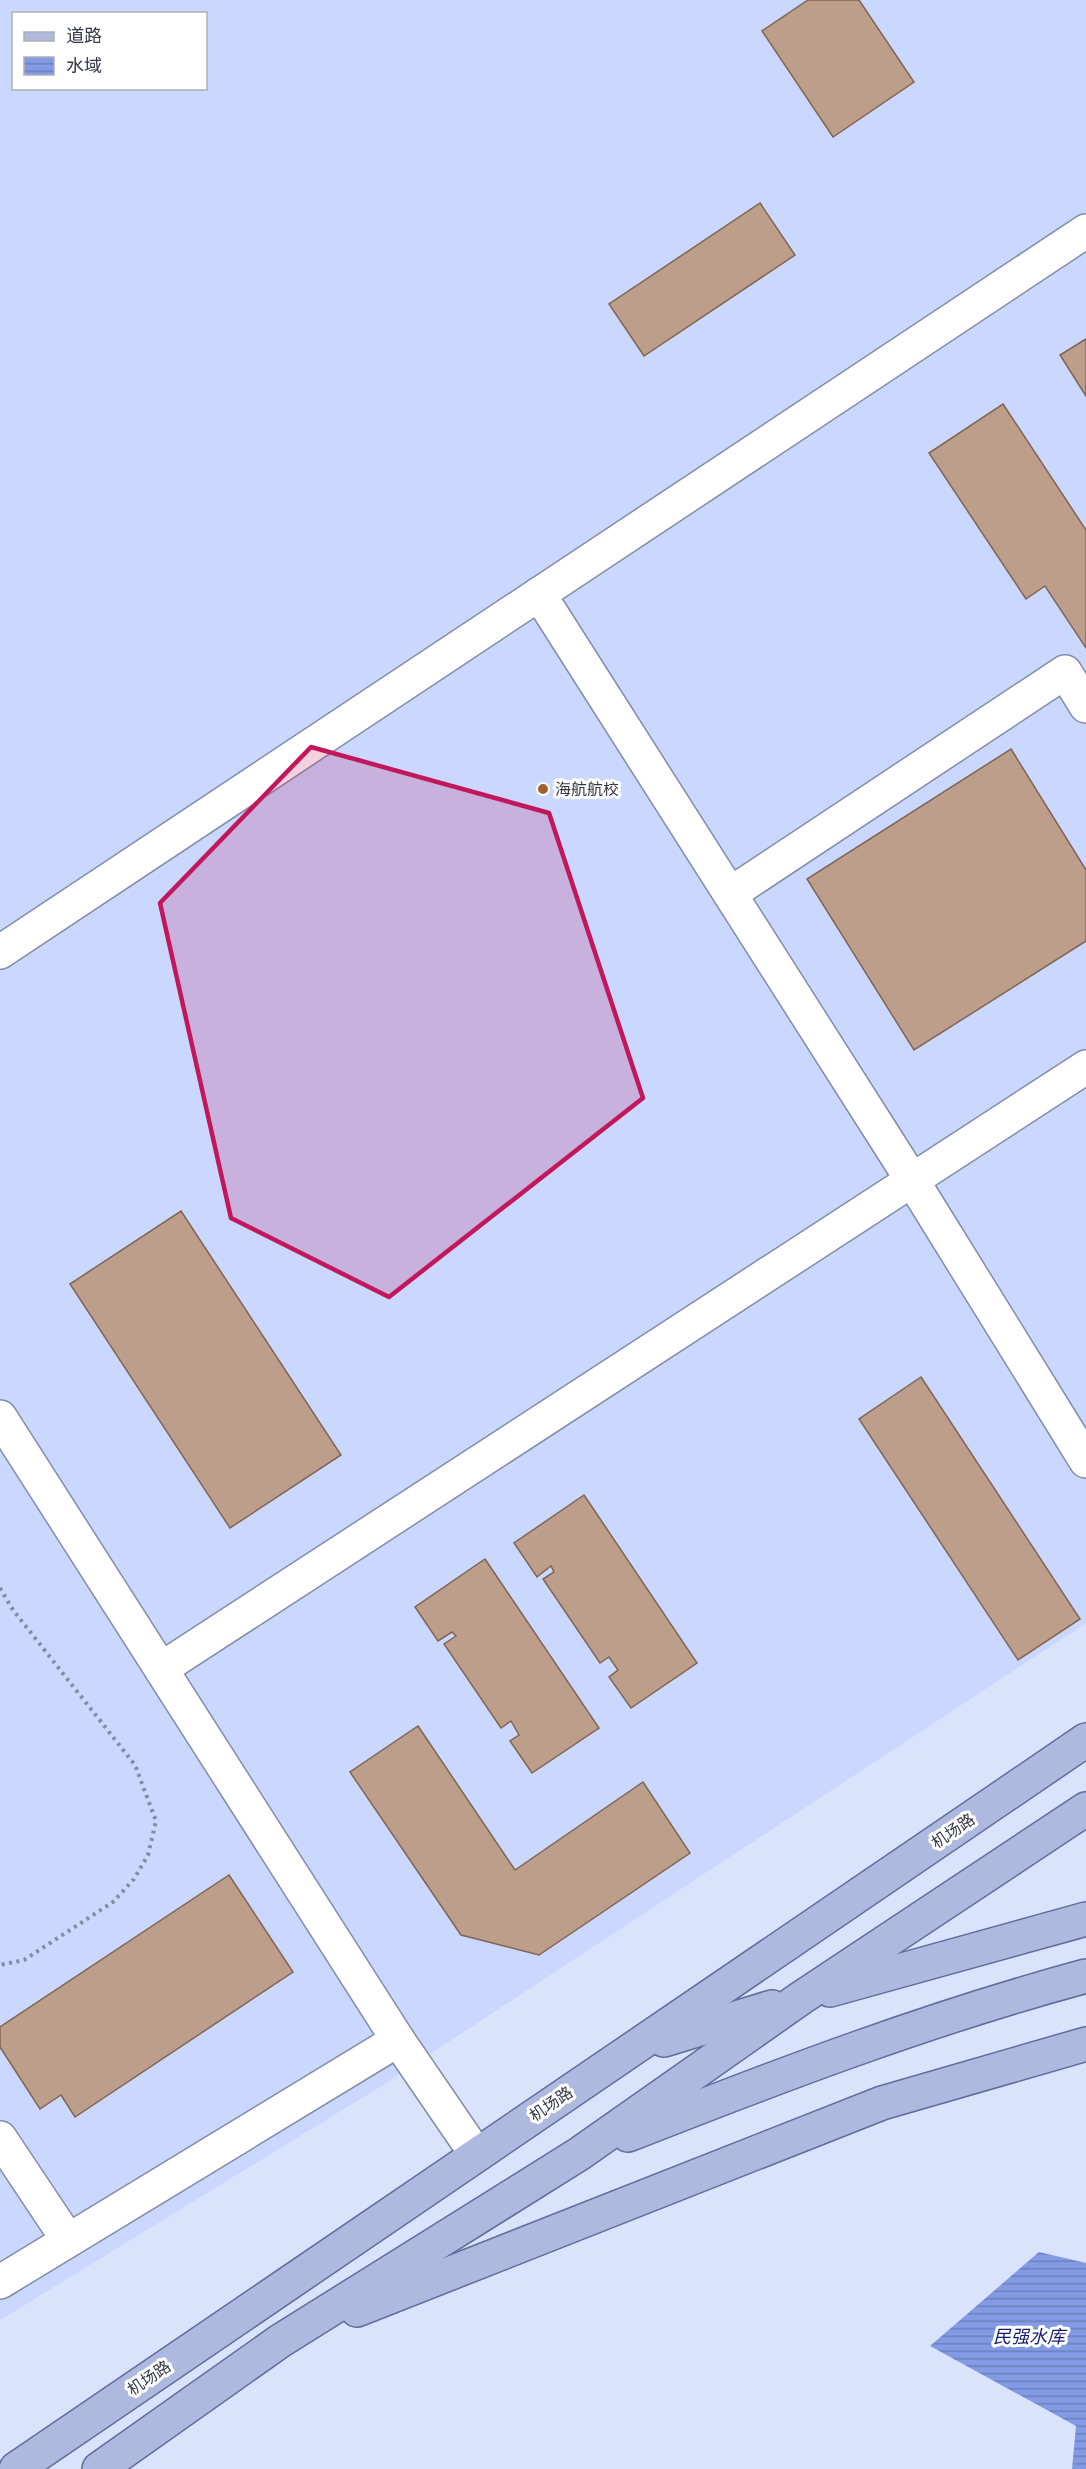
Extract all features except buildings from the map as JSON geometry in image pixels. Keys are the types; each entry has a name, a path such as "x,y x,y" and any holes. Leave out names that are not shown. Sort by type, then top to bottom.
{"main road":[{"name":"机场路","path":"16,2469 1086,1740"},
{"path":"99,2469 280,2341 579,2154 801,1998 1086,1809"},
{"path":"632,2050 801,1998 1086,1920"},
{"path":"579,2154 801,2067 1023,1993 1086,1976"},
{"path":"280,2341 882,2103 1086,2044"}],"lane":[{"path":"0,952 1086,231"},
{"path":"539,594 912,1180 1086,1461"},
{"path":"730,894 1065,672 1086,706"},
{"path":"161,1670 1086,1067"},
{"path":"0,1417 398,2040 476,2154"},
{"path":"0,2282 398,2040"},
{"path":"0,2138 68,2240"}],"path":[{"path":"0,1588 13,1610 135,1765 156,1821 148,1855 134,1880 112,1902 24,1960 0,1965"}],"highlighted area":[{"path":"311,747 549,813 643,1098 389,1297 231,1218 160,903"}],"shaded area":[{"name":"海航航校","path":"0,0 1086,0 1086,1623 383,2085 0,2320"}],"water":[{"name":"民强水库","path":"1039,2252 1086,2263 1086,2469 1072,2469 1076,2426 930,2346"}],"place":[{"name":"海航航校","path":"543,789"}]}
